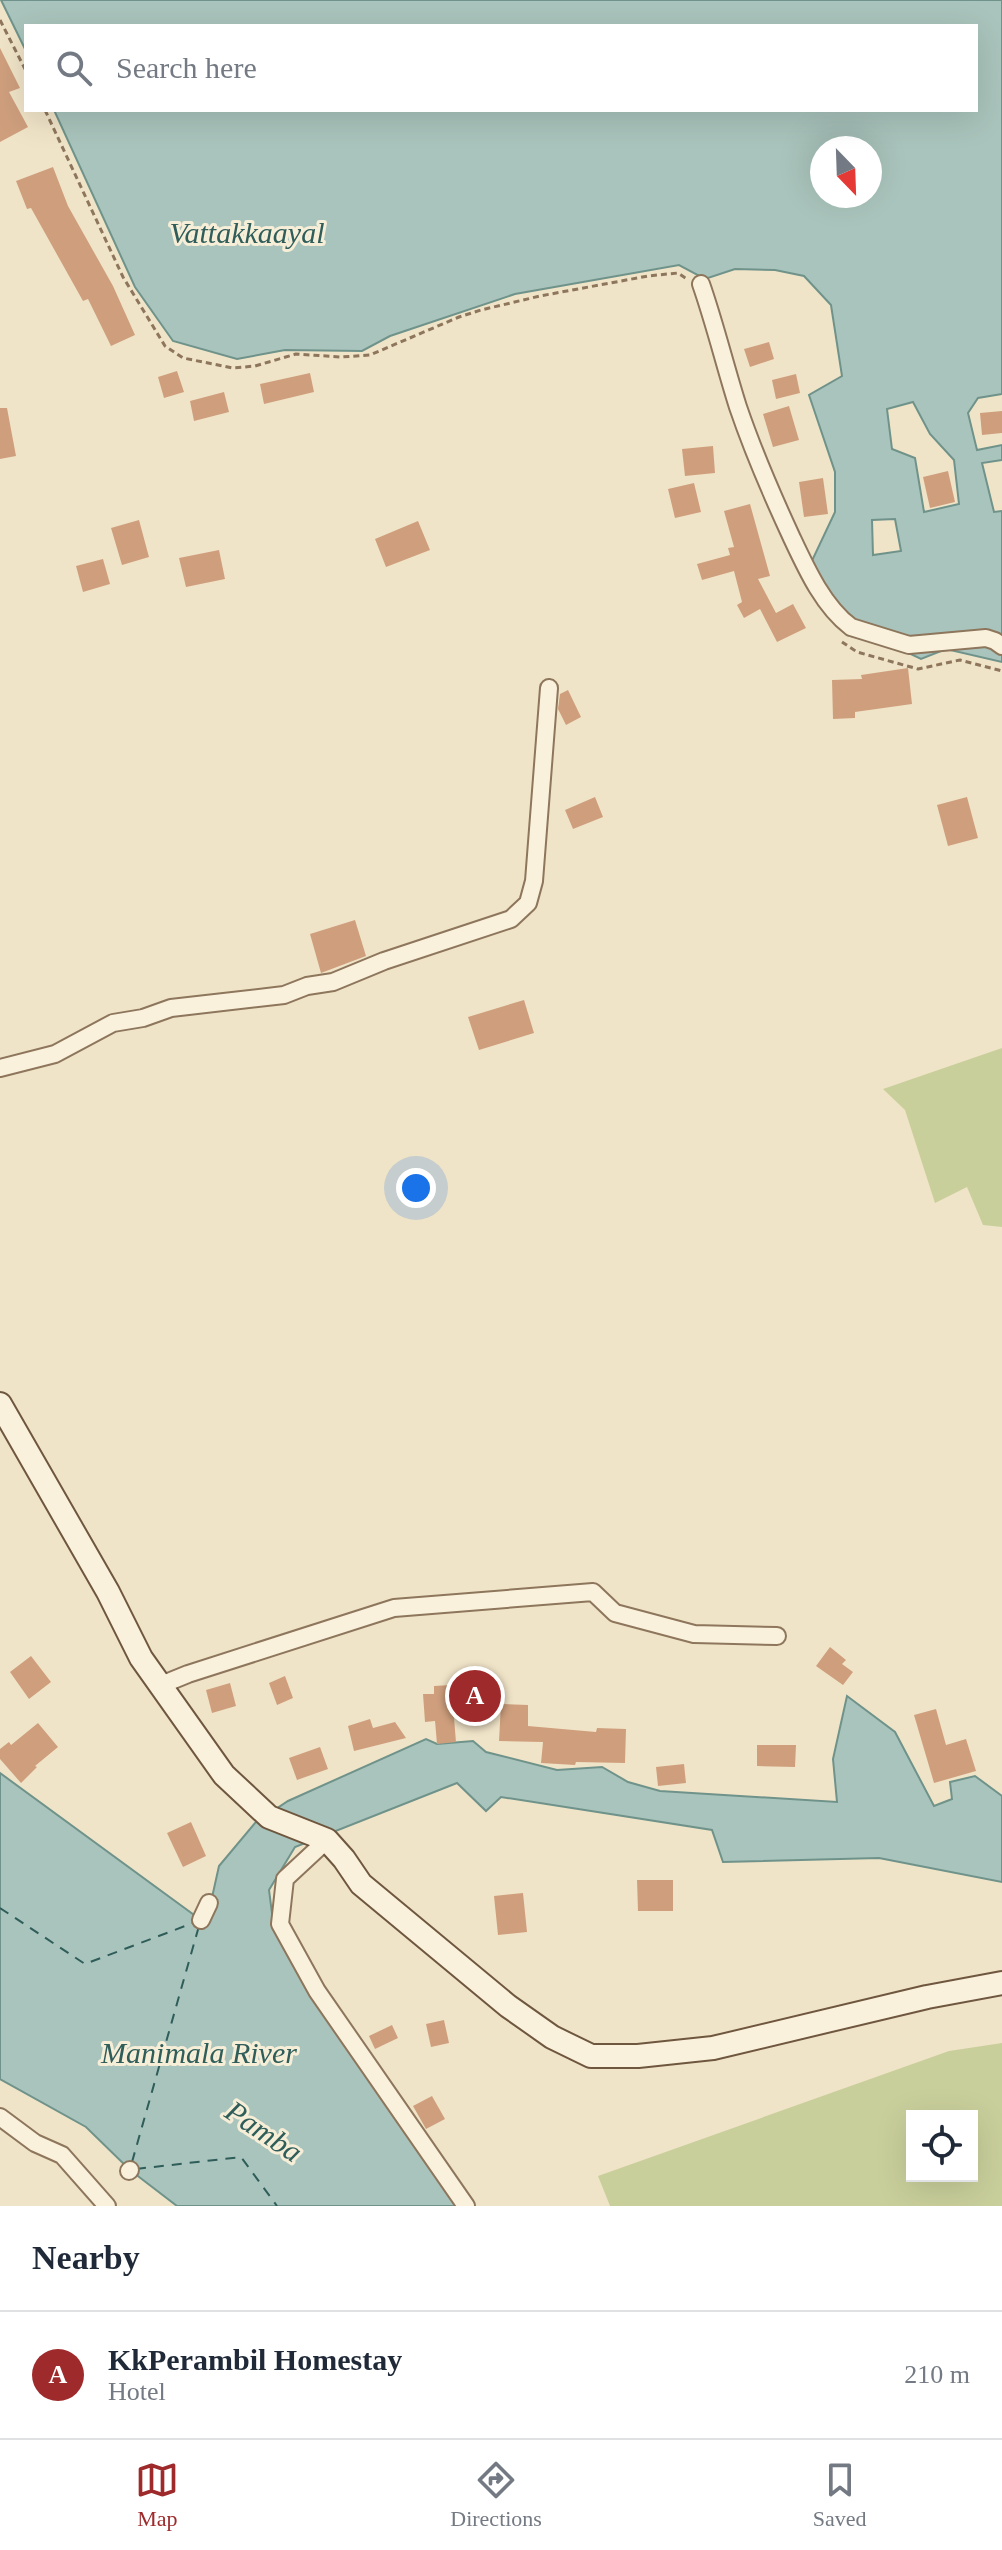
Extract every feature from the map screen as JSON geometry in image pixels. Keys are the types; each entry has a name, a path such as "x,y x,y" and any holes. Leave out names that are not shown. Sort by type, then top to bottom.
{"main road":[{"path":"0,1404 108,1592 141,1658 224,1775 269,1817 327,1840 361,1884 508,2006 552,2037 591,2056 638,2056 713,2048 927,1997 1002,1983"}],"street":[{"path":"697,284 766,477 805,565 820,592 844,621 851,627 909,645 986,638 1002,646"},
{"path":"0,1068 55,1054 113,1023 143,1018 171,1008 284,995 307,986 333,982 384,961 511,919 528,903 534,881 549,688"},
{"path":"161,1685 394,1608 593,1592 615,1613 694,1634 777,1636"},
{"path":"327,1840 285,1879 280,1924 317,1991 466,2206"},
{"path":"201,1920 209,1903"},
{"path":"0,2117 35,2143 62,2155 107,2206"}],"path":[{"path":"0,20 24,67"},
{"path":"46,112 123,277 165,346 183,358 233,368 255,366 296,354 370,355 459,317 540,296 678,273 697,284"},
{"path":"837,638 857,652 918,669 960,660 1002,671"}],"green space":[{"path":"1002,1048 1002,1227 983,1225 967,1187 935,1203 905,1110 883,1089"},
{"path":"1002,2043 1002,2206 610,2206 598,2176 949,2051"}],"water":[{"name":"Vattakkaayal","path":"1,0 1002,0 1002,394 978,398 968,413 977,450 1002,445 1002,460 982,463 994,512 1002,511 1002,662 946,649 921,659 896,647 847,635 826,609 809,567 835,512 835,472 809,395 842,376 831,305 804,276 775,270 735,269 705,279 679,265 515,294 390,336 362,351 285,350 237,359 173,341 135,287 55,112 978,112 978,24 24,24 24,47","holes":["913,402 930,434 954,460 959,504 924,512 915,458 892,449 887,409","895,519 901,551 873,555 872,520"]},
{"name":"Manimala River","path":"847,1696 895,1732 934,1806 952,1799 950,1782 975,1776 1002,1796 1002,1882 879,1858 723,1862 712,1830 501,1797 486,1811 457,1783 295,1847 269,1890 274,1929 458,2206 177,2206 130,2170 86,2127 0,2079 0,1773 201,1920 207,1920 219,1866 255,1823 288,1801 426,1739 437,1744 473,1741 486,1752 557,1770 602,1767 628,1782 660,1791 837,1802 833,1759"}],"building":[{"path":"0,48 20,88 9,92 28,127 0,142"},
{"path":"53,167 68,206 113,286 135,335 111,346 88,299 83,301 31,208 27,209 16,181"},
{"path":"769,342 774,359 750,367 744,349"},
{"path":"177,371 184,392 164,398 158,377"},
{"path":"310,373 314,392 264,404 260,384"},
{"path":"796,374 800,393 776,399 772,380"},
{"path":"224,392 229,412 194,421 190,401"},
{"path":"789,406 799,440 773,447 763,414"},
{"path":"0,408 7,408 16,456 0,459"},
{"path":"1002,411 1002,433 982,435 980,413"},
{"path":"713,446 715,473 685,476 682,449"},
{"path":"948,471 955,502 930,508 923,477"},
{"path":"823,478 828,514 804,517 799,482"},
{"path":"694,483 701,512 675,518 668,489"},
{"path":"750,504 770,576 758,579 776,613 793,604 806,628 777,642 760,609 744,618 737,605 742,602 734,571 702,580 697,564 730,555 728,548 734,547 724,511"},
{"path":"139,520 149,557 122,565 111,528"},
{"path":"418,521 430,550 386,567 375,539"},
{"path":"219,550 225,579 186,587 179,558"},
{"path":"103,559 110,584 83,592 76,566"},
{"path":"908,668 912,704 855,712 855,718 833,719 832,680 862,679 861,675"},
{"path":"568,690 581,717 566,725 558,709 560,694"},
{"path":"595,797 603,817 573,829 565,810"},
{"path":"967,797 978,838 948,846 937,805"},
{"path":"355,920 366,956 321,973 310,934"},
{"path":"524,1000 534,1033 479,1050 468,1017"},
{"path":"830,1647 846,1660 842,1664 853,1672 843,1685 816,1666"},
{"path":"31,1656 51,1682 29,1699 10,1672"},
{"path":"285,1676 293,1698 277,1705 269,1683"},
{"path":"230,1683 236,1706 212,1713 206,1690"},
{"path":"451,1685 452,1689 492,1692 491,1710 453,1706 456,1742 437,1744 435,1721 425,1722 423,1694 434,1694 434,1686"},
{"path":"501,1704 528,1705 528,1726 596,1732 597,1728 626,1729 625,1763 541,1763 543,1742 499,1741"},
{"path":"936,1709 946,1745 966,1739 976,1771 934,1783 914,1715"},
{"path":"370,1719 373,1728 395,1722 406,1738 354,1751 348,1726"},
{"path":"38,1723 58,1747 35,1766 21,1783 0,1759 0,1749 9,1742 11,1745"},
{"path":"757,1745 796,1745 795,1767 757,1766"},
{"path":"320,1747 328,1769 297,1780 289,1758"},
{"path":"684,1764 686,1783 658,1786 656,1767"},
{"path":"191,1822 206,1856 183,1867 167,1833"},
{"path":"637,1880 673,1880 673,1911 638,1911"},
{"path":"523,1893 527,1932 498,1935 494,1896"},
{"path":"444,2020 449,2043 431,2047 426,2024"},
{"path":"392,2025 398,2038 375,2049 369,2036"},
{"path":"432,2096 445,2119 426,2129 413,2106"}],"ferry route":[{"path":"0,1908 85,1964 193,1923"},
{"path":"132,2162 199,1926"},
{"path":"136,2169 241,2157 277,2206"}],"place":[{"name":"KkPerambil Homestay","path":"475,1696"}],"water label":[{"name":"Pamba","path":"264,2131"}]}
